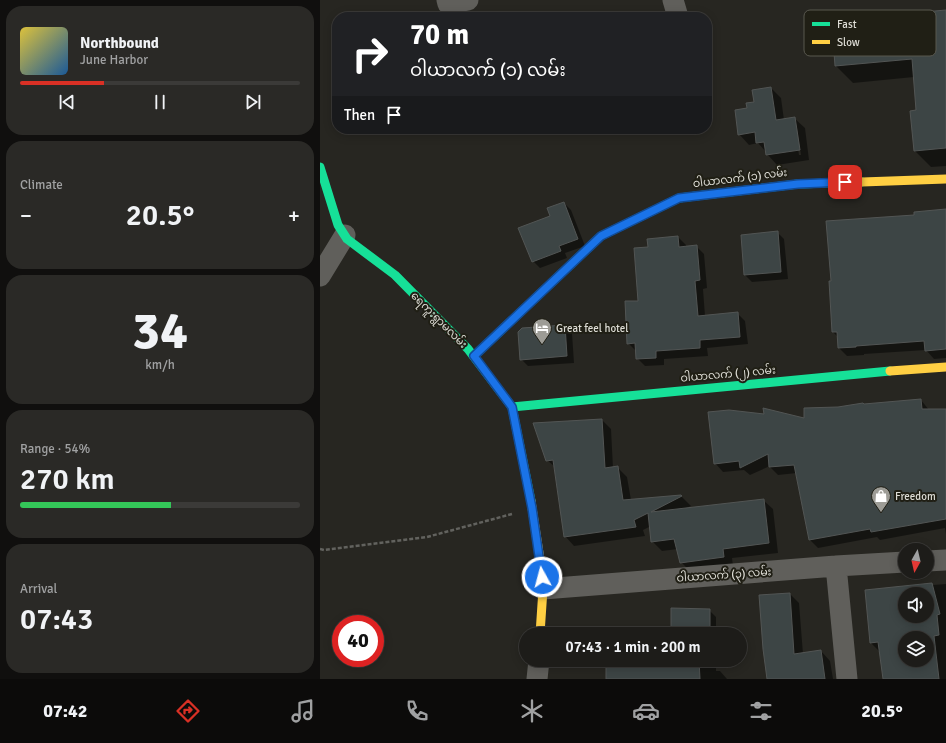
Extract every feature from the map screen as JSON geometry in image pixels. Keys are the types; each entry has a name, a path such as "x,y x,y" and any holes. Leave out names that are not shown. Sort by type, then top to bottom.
{"street":[{"path":"447,0 448,4 468,0"},
{"path":"673,0 677,12"},
{"name":"ရေကူးရွာမလမ်း","path":"320,168 338,225 347,239 394,275 468,349 512,407 532,508 541,566 543,589 540,627"},
{"name":"ဝါယာလက် (၁) လမ်း","path":"474,356 601,236 679,198 798,184 946,179"},
{"path":"320,276 345,235"},
{"name":"ဝါယာလက် (၂) လမ်း","path":"512,407 897,370 946,367"},
{"path":"934,561 946,560"},
{"name":"ဝါယာလက် (၃) လမ်း","path":"543,589 898,562"},
{"path":"836,566 847,679"},
{"path":"537,679 538,667"}],"path":[{"path":"320,549 324,550 427,537 484,523 532,508"}],"building":[{"path":"946,10 946,148 914,151 910,111 916,110 912,59 835,66 834,56 936,56 936,11"},
{"path":"771,87 776,120 795,117 800,150 766,155 764,142 756,143 755,132 738,135 735,110 747,108 746,103 754,102 752,90"},
{"path":"564,202 578,239 559,246 561,251 532,262 518,228 550,216 547,208"},
{"path":"946,209 946,349 925,351 924,341 838,348 837,332 832,332 829,281 831,281 826,221 914,215 914,212"},
{"path":"778,231 781,272 744,275 741,235"},
{"path":"678,236 679,247 697,245 700,280 695,281 698,316 738,312 740,337 700,340 700,348 656,351 656,358 636,359 635,343 627,344 625,301 638,301 634,248 648,247 647,239"},
{"path":"565,325 567,356 520,360 518,332 522,328"},
{"path":"921,399 922,409 946,409 946,519 871,532 870,529 809,540 794,465 769,467 768,454 740,468 739,461 714,464 708,412 729,410 764,414 763,408 804,418 804,408 838,407 863,403"},
{"path":"602,419 605,468 618,466 623,500 682,496 651,512 764,499 769,543 723,549 724,557 680,563 674,539 651,542 648,513 634,520 636,527 564,537 553,460 546,461 533,423"},
{"path":"932,583 933,587 898,587 898,623 934,623 934,591 940,614 937,615 939,635 934,636 939,679 883,679 878,642 870,643 865,590"},
{"path":"790,593 794,654 821,650 825,679 767,679 759,595"},
{"path":"671,608 710,609 710,627 671,627"},
{"path":"606,667 699,667 700,679 606,679"}],"traffic: fast":[{"path":"320,167 338,225 347,239 395,275 468,349 512,407 531,501"},
{"path":"474,356 601,236 679,198 798,184 862,182"},
{"path":"512,407 890,371"}],"traffic: slow":[{"path":"862,182 946,179"},
{"path":"890,371 946,367"},
{"path":"531,501 543,589 540,627"}],"place":[{"name":"Great feel hotel","path":"542,345"},
{"name":"Freedom","path":"881,513"}],"route":[{"path":"542,577 532,508 512,407 474,356 601,236 679,198 798,184 845,182"}]}
